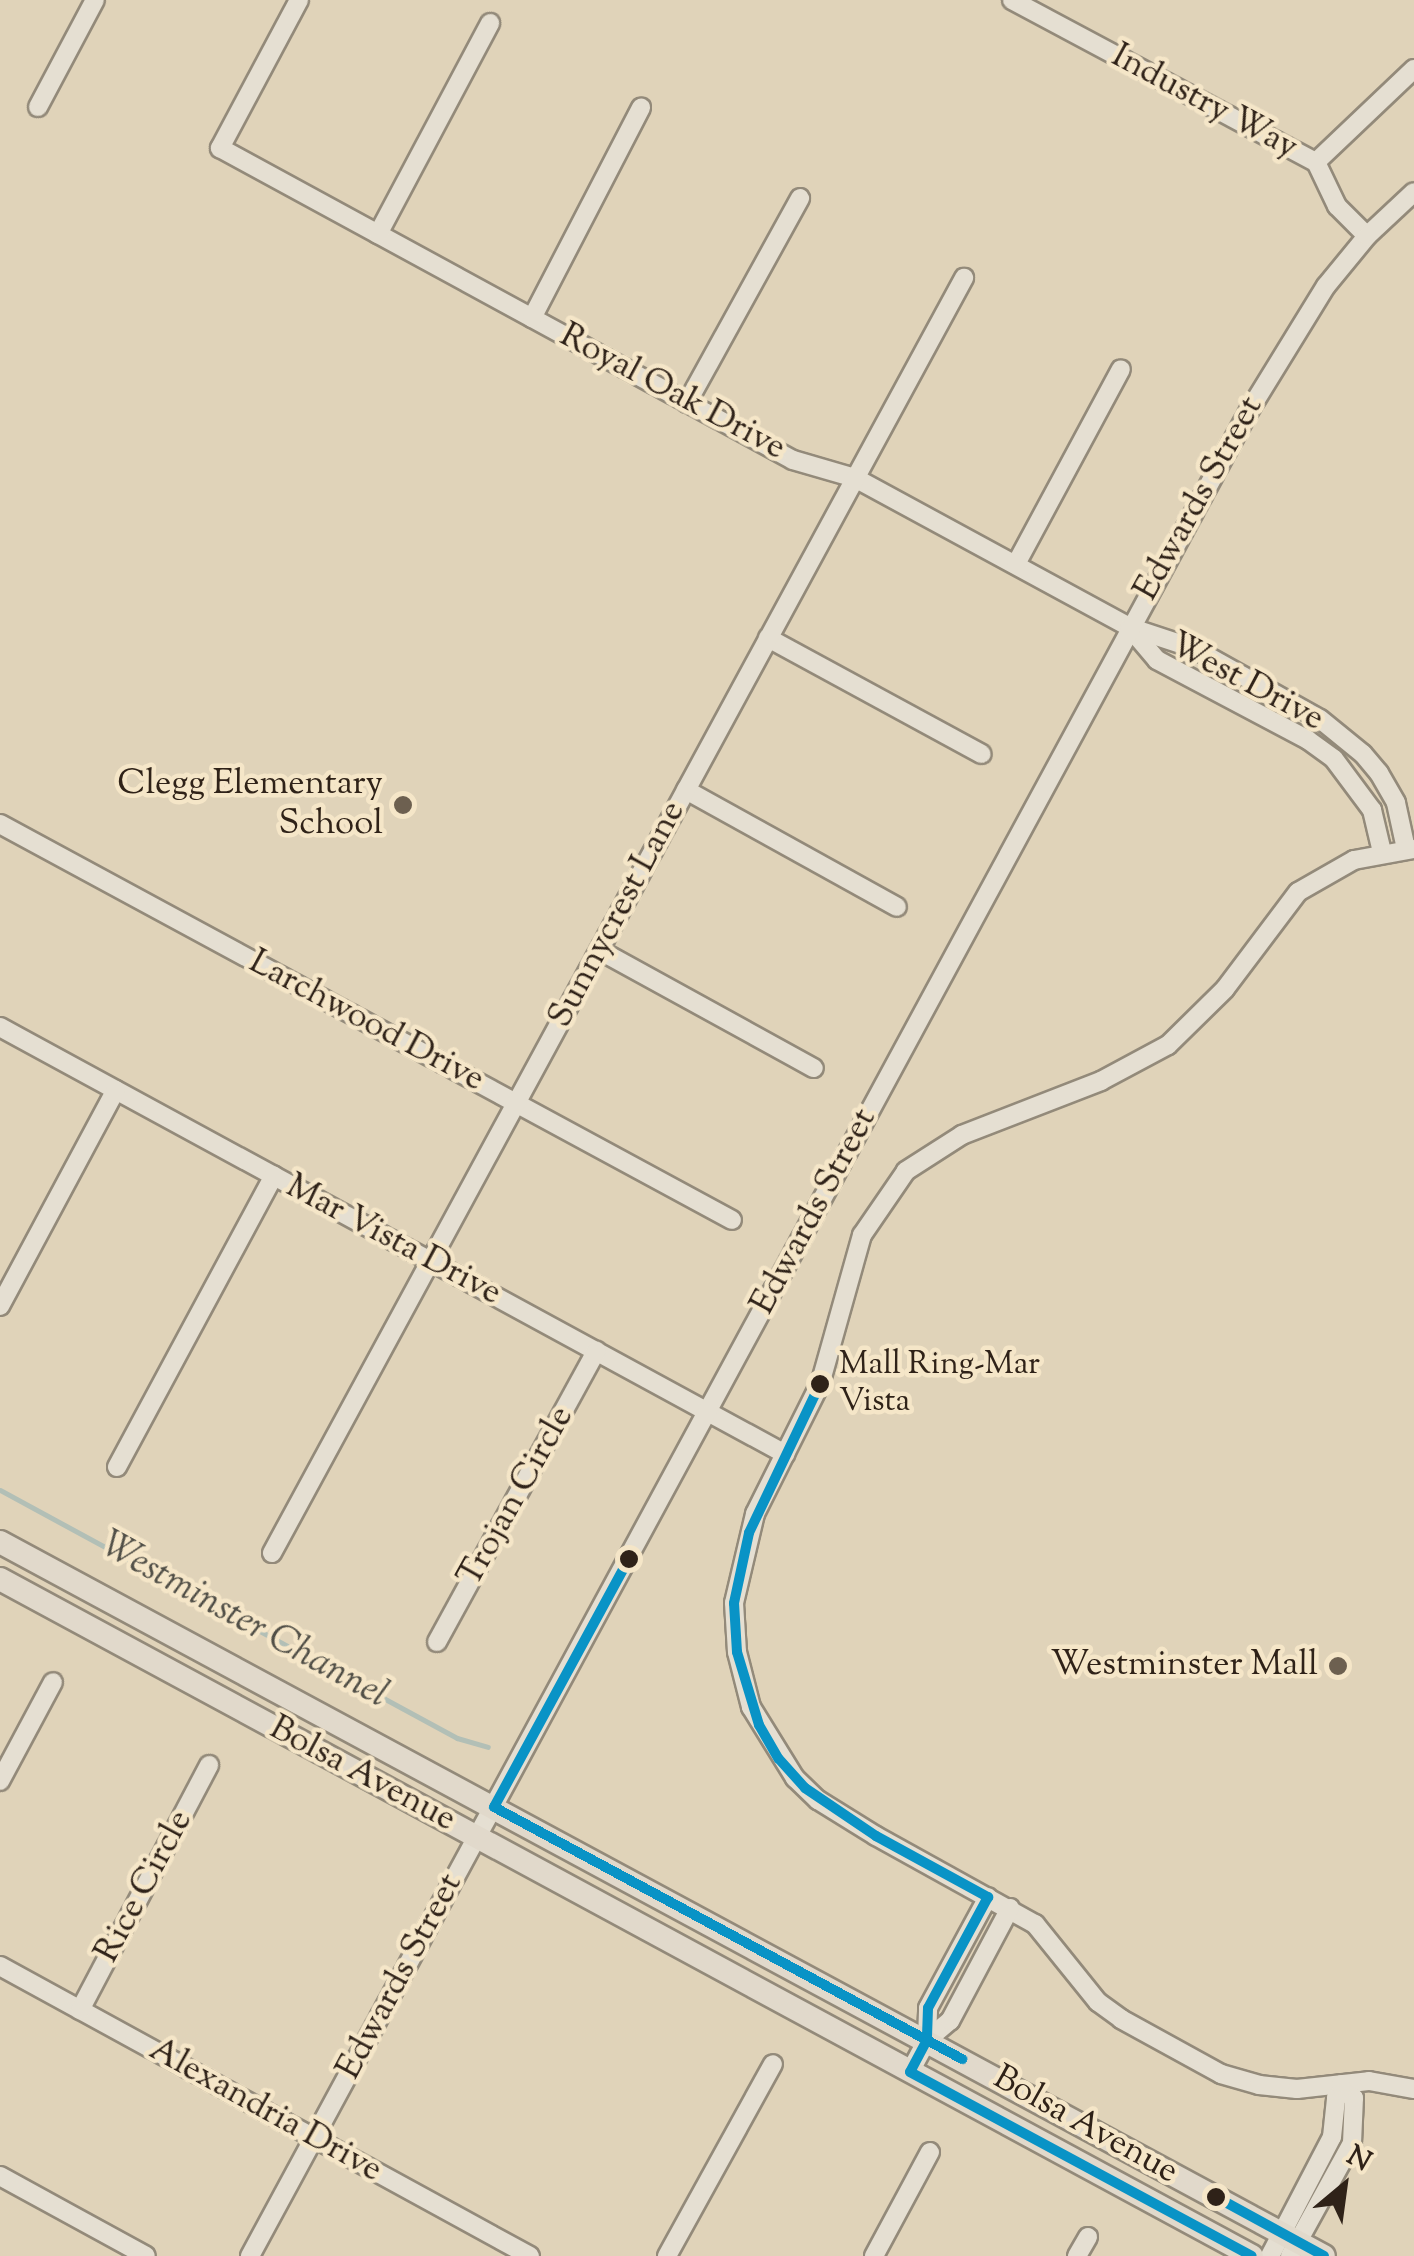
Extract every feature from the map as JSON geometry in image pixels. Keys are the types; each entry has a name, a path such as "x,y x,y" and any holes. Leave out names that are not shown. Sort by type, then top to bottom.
{"main road":[{"name":"Bolsa Avenue","path":"0,1542 927,2040 1290,2244 1324,2256"},
{"name":"Bolsa Avenue","path":"0,1579 1252,2256"}],"street":[{"path":"38,107 95,0"},
{"name":"Royal Oak Drive","path":"299,0 220,148 793,460 855,478 1129,626"},
{"name":"Industry Way","path":"1012,0 1316,162 1338,206 1367,236"},
{"path":"378,234 490,23"},
{"path":"1316,162 1414,68"},
{"path":"532,318 641,108"},
{"name":"Edwards Street","path":"250,2256 1129,626 1300,321 1367,236 1414,192"},
{"path":"687,403 800,198"},
{"name":"Sunnycrest Lane","path":"272,1553 964,278"},
{"path":"1016,564 1121,369"},
{"name":"West Drive","path":"1129,626 1193,648 1344,737 1379,773 1396,803 1410,849"},
{"name":"West Drive","path":"1129,626 1157,660 1308,740 1334,760 1372,810 1382,852"},
{"path":"768,638 982,754"},
{"path":"686,790 897,907"},
{"name":"Larchwood Drive","path":"0,824 732,1220"},
{"path":"1410,849 1382,852 1333,869 1298,892 1225,990 1168,1046 1102,1081 962,1135 906,1171 862,1235 820,1384 755,1514 734,1603 737,1652 760,1725 779,1758 818,1800 1035,1924 1098,2002 1187,2057 1259,2084 1297,2089 1342,2088 1368,2081 1414,2089"},
{"path":"599,950 814,1068"},
{"name":"Mar Vista Drive","path":"0,1028 786,1454"},
{"path":"0,1306 116,1090"},
{"path":"117,1467 274,1176"},
{"name":"Trojan Circle","path":"438,1642 596,1351"},
{"path":"0,1781 54,1682"},
{"name":"Rice Circle","path":"80,2010 209,1764"},
{"path":"927,2040 928,2008 988,1897"},
{"path":"910,2072 927,2040 950,2021 1010,1908"},
{"name":"Alexandria Drive","path":"0,1966 530,2256"},
{"path":"666,2256 773,2064"},
{"path":"1270,2256 1290,2244 1332,2137 1336,2098 1342,2088"},
{"path":"874,2256 930,2152"},
{"path":"0,2176 146,2256"},
{"path":"1077,2256 1088,2236"}],"waterway":[{"name":"Westminster Channel","path":"0,1490 457,1738 488,1747"}],"transit line":[{"path":"820,1384 749,1533 734,1603 737,1652 759,1725 779,1759 805,1788 876,1836 988,1897 928,2008 927,2040 910,2072 1252,2256"},
{"path":"632,1553 494,1807 962,2059"},
{"path":"1216,2197 1324,2256"}],"place":[{"name":"Clegg Elementary School","path":"403,805"},
{"name":"Mall Ring-Mar Vista","path":"820,1384"},
{"name":"Westminster Mall","path":"1338,1666"}]}
